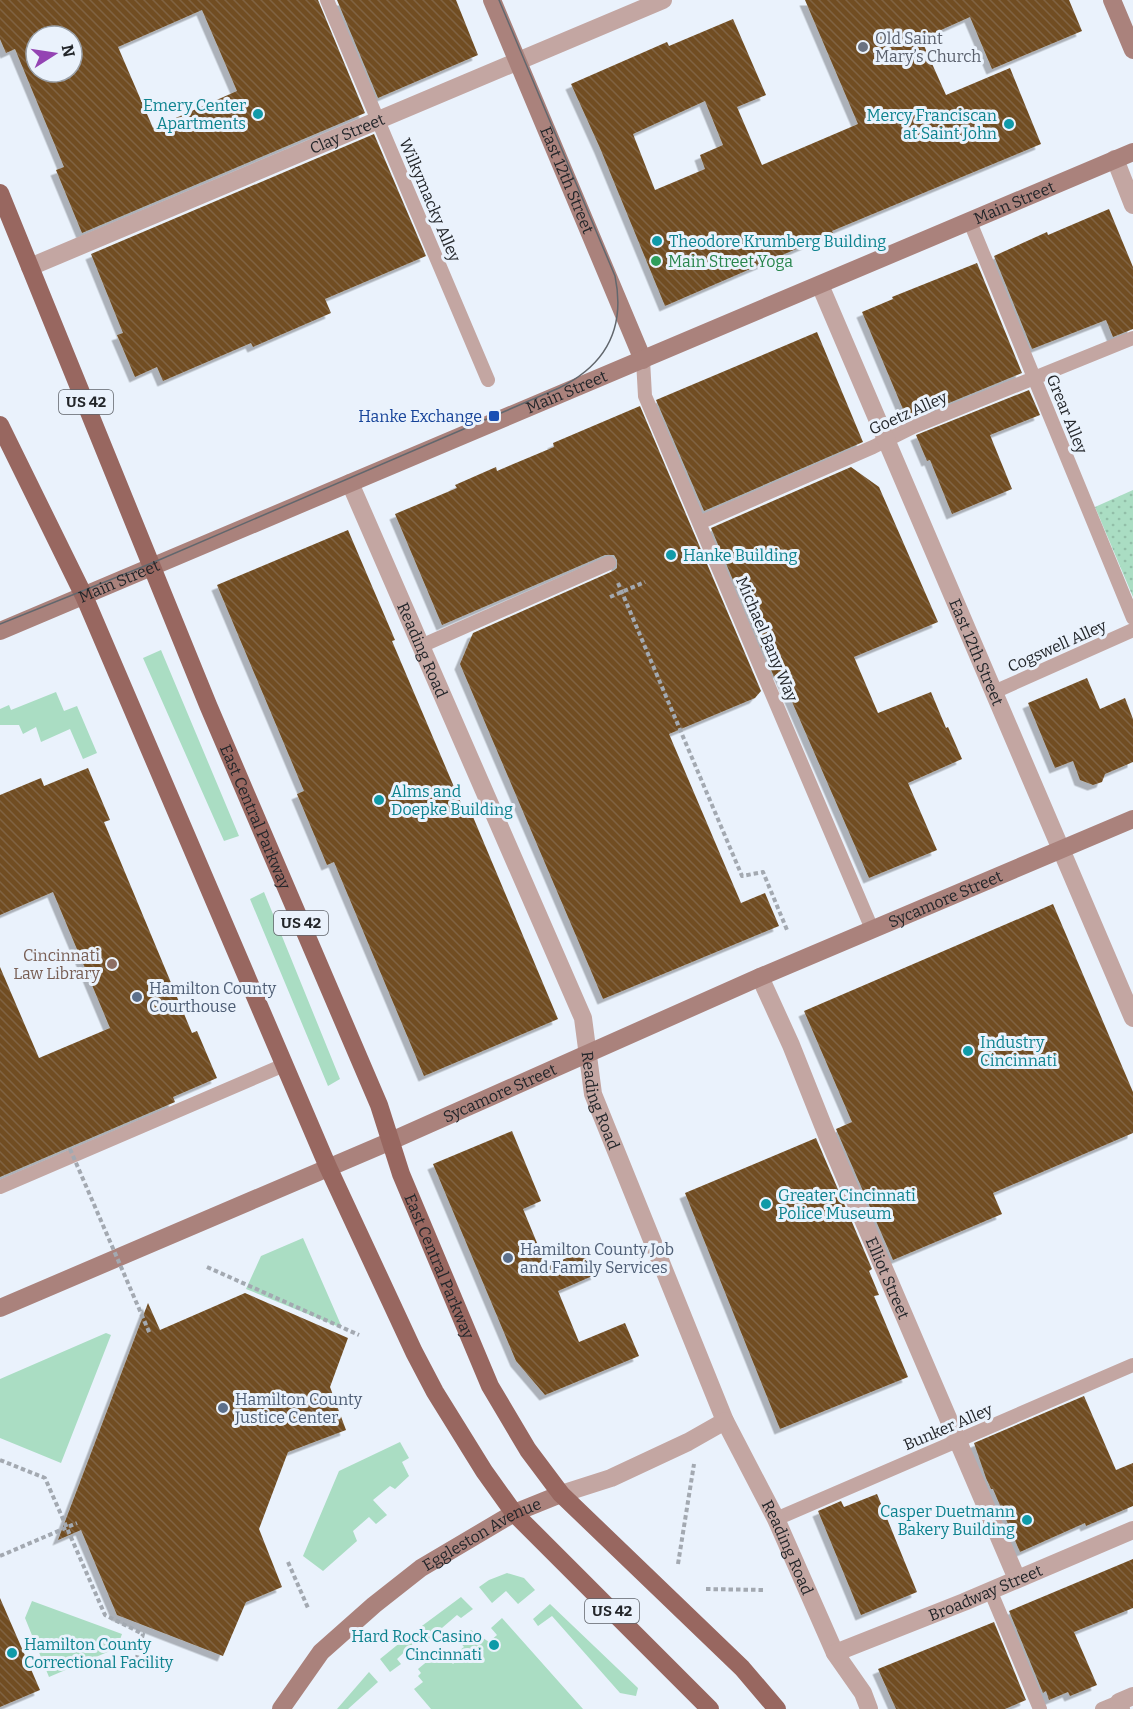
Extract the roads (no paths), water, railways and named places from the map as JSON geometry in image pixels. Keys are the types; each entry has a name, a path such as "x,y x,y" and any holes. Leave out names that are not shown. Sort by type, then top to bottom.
{"main road":[{"name":"East Central Parkway","path":"0,193 208,705 379,1105 401,1174 490,1386 528,1450 561,1494"},
{"name":"US 42","path":"0,425 84,596 328,1167 435,1392 484,1471 514,1513 710,1709"},
{"name":"US 42","path":"561,1494 742,1668 777,1709"}],"street":[{"name":"East 12th Street","path":"492,0 642,360"},
{"name":"Clay Street","path":"30,267 663,0"},
{"path":"1112,0 1133,50"},
{"name":"Main Street","path":"0,631 1133,152"},
{"path":"1115,159 1133,205"},
{"name":"East 12th Street","path":"820,285 1133,1018"},
{"name":"Reading Road","path":"350,483 583,1018 593,1094 725,1420 776,1519 835,1653 862,1693 869,1709"},
{"name":"Sycamore Street","path":"0,1308 391,1141 760,977 1133,819"},
{"name":"Elliot Street","path":"760,977 780,1019 828,1138 1017,1579"},
{"name":"Eggleston Avenue","path":"281,1709 321,1652 374,1605 421,1568 514,1513 561,1494 611,1478 688,1442 725,1420"},
{"name":"Broadway Street","path":"835,1653 1133,1530"}],"lane":[{"name":"Wilkymacky Alley","path":"327,0 488,380"},
{"name":"Grear Alley","path":"970,222 1133,618"},
{"name":"Goetz Alley","path":"699,523 913,427 1133,338"},
{"name":"Michael Bany Way","path":"642,360 645,396 872,929"},
{"path":"421,646 609,563"},
{"name":"Cogswell Alley","path":"994,692 1133,630"},
{"path":"0,1187 284,1065"},
{"name":"Bunker Alley","path":"776,1519 1131,1368"},
{"path":"990,1590 1040,1709"}],"tram line":[{"path":"0,624 152,563 559,388 575,379 600,356 615,329 618,313 615,276 499,0"}],"place":[{"name":"Old Saint Mary’s Church","path":"863,47"},
{"name":"Emery Center Apartments","path":"258,114"},
{"name":"Mercy Franciscan at Saint John","path":"1009,124"},
{"name":"Theodore Krumberg Building","path":"657,241"},
{"name":"Main Street Yoga","path":"656,261"},
{"name":"Hanke Exchange","path":"494,416"},
{"name":"Hanke Building","path":"671,555"},
{"name":"Alms and Doepke Building","path":"379,800"},
{"name":"Cincinnati Law Library","path":"112,964"},
{"name":"Hamilton County Courthouse","path":"137,997"},
{"name":"Industry Cincinnati","path":"968,1051"},
{"name":"Greater Cincinnati Police Museum","path":"766,1204"},
{"name":"Hamilton County Job and Family Services","path":"508,1258"},
{"name":"Hamilton County Justice Center","path":"223,1408"},
{"name":"Casper Duetmann Bakery Building","path":"1027,1520"},
{"name":"Hard Rock Casino Cincinnati","path":"494,1645"},
{"name":"Hamilton County Correctional Facility","path":"12,1653"}]}
